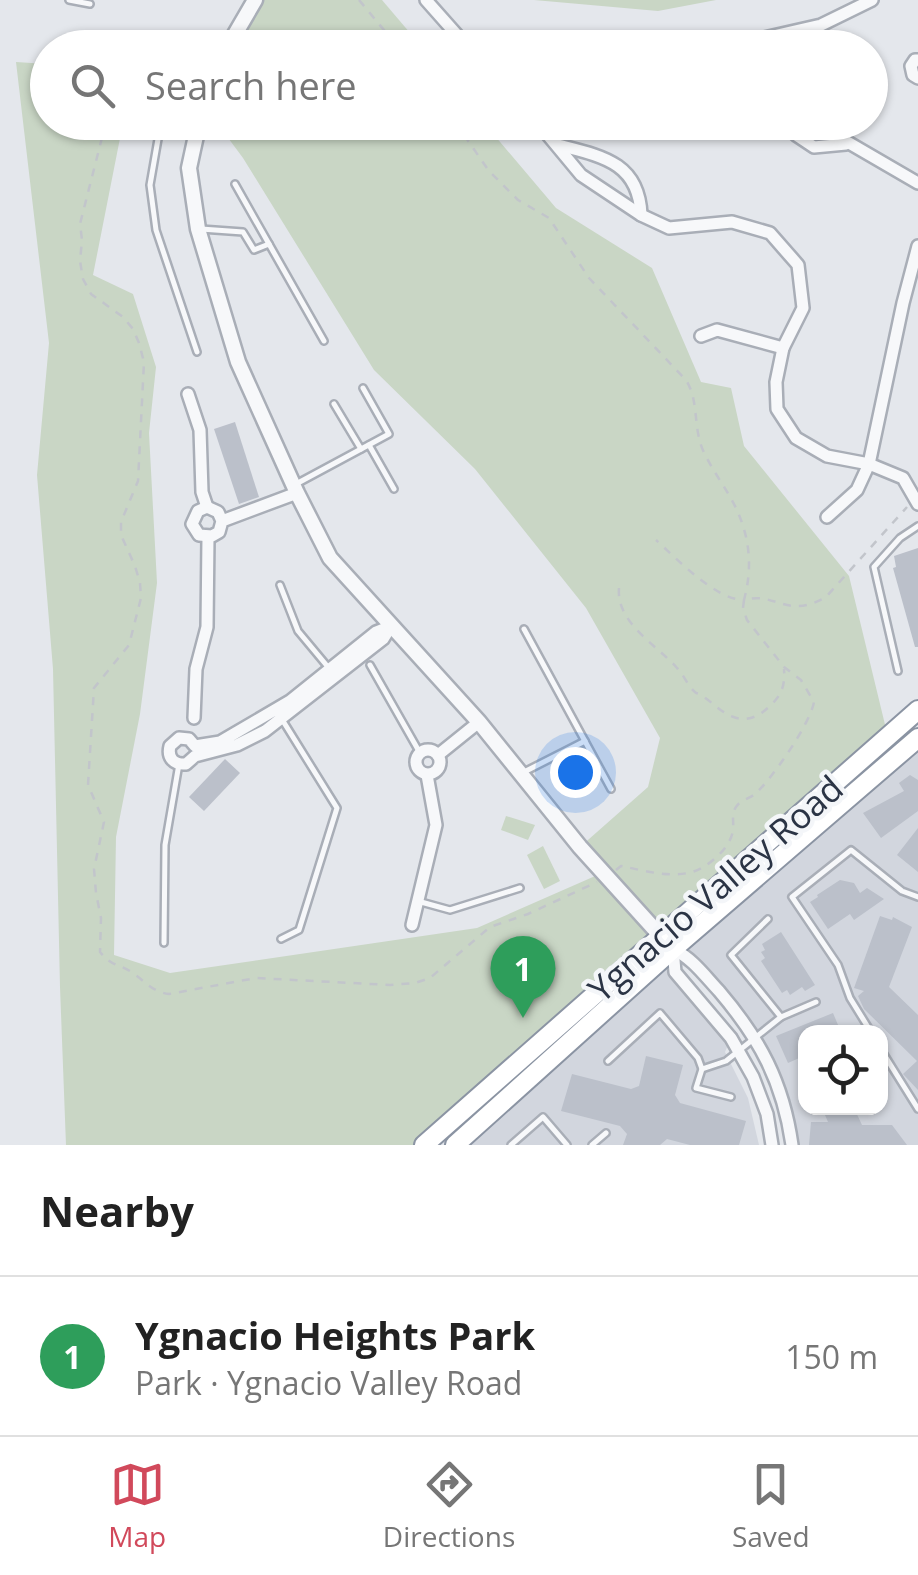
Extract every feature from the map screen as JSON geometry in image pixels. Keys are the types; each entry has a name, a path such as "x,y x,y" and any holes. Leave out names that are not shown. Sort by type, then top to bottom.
{"highway":[{"name":"Ygnacio Valley Road","path":"455,1145 918,710"},
{"name":"Ygnacio Valley Road","path":"424,1145 918,738"}],"street":[{"path":"238,30 256,0"},
{"path":"426,0 452,30"},
{"path":"799,30 821,25 872,0"},
{"path":"918,60 911,66 918,78"},
{"path":"195,140 189,168 198,229 238,362 330,558 479,722 607,878 666,943 692,960 739,1014 768,1058 780,1087 792,1145"},
{"path":"553,140 582,174 669,228 732,222 770,233 798,265 803,308 783,348 776,382 778,410 796,438 826,456 869,464 903,478 916,501"},
{"path":"804,140 814,147 846,144"},
{"path":"840,140 918,183"},
{"path":"556,144 612,161 626,172 636,186 641,214"},
{"path":"826,517 856,490 869,464 918,246"},
{"path":"701,336 717,330 783,348"},
{"path":"188,394 200,430 202,492 207,508"},
{"path":"222,521 295,489"},
{"path":"207,508 218,512 222,521 219,532 208,537 199,535 192,524 198,511 207,508"},
{"path":"194,718 196,669 207,628 208,537"},
{"path":"279,715 220,742 195,746 186,738 176,740 169,754 179,764 189,763 195,756 237,745 265,731 279,715 290,701 332,673 376,632 391,626"},
{"path":"438,755 479,722"},
{"path":"432,750 438,755 438,770 427,775 420,772 416,759 420,752 432,750"},
{"path":"412,925 436,825 427,775"},
{"path":"666,943 675,972 738,1050 761,1096 772,1145"}],"lane":[{"path":"69,0 90,4"},
{"path":"158,140 150,186 156,230 197,352"},
{"path":"234,184 324,341"},
{"path":"198,229 243,232 254,250 269,244"},
{"path":"295,489 389,434 363,388"},
{"path":"334,404 361,449"},
{"path":"369,444 394,489"},
{"path":"898,671 874,568 900,538 918,526"},
{"path":"280,585 298,632 332,673"},
{"path":"524,629 611,789"},
{"path":"370,665 420,752"},
{"path":"279,715 337,808 299,930 281,939"},
{"path":"522,774 585,741"},
{"path":"164,943 164,845 179,764"},
{"path":"867,1025 850,998 838,965 792,897 851,850 902,890 918,897"},
{"path":"418,901 450,910 520,888"},
{"path":"768,918 731,954 781,1017"},
{"path":"702,1069 726,1060 781,1017 816,1002"},
{"path":"608,1061 660,1013 698,1058 702,1069 696,1088 731,1098"},
{"path":"888,1061 918,1109"},
{"path":"510,1145 543,1117 568,1145"},
{"path":"592,1145 606,1133"},
{"path":"518,1138 524,1145"}],"path":[{"path":"360,0 384,30"},
{"path":"468,140 518,200 549,218 589,278 694,392 702,447 733,500 747,541 751,560 743,608 747,620 784,667 801,680 814,702 812,715 767,780 754,795 738,803 726,847 703,868 679,875 620,866 607,878"},
{"path":"656,540 734,600 750,598 795,608 826,597 916,501"},
{"path":"619,588 620,607 652,646 677,668 694,691 731,716 761,714 777,699 785,683 784,667"}],"shaded area":[{"path":"918,738 918,1145 792,1145 779,1087 767,1058 739,1014 690,958 674,950 675,973 731,1038 725,1052 748,1098 759,1145 455,1145 673,949"}],"green space":[{"path":"255,0 382,0 408,30 238,30"},
{"path":"534,0 716,0 658,11"},
{"path":"16,62 30,63 30,140 120,140 93,275 133,294 156,367 149,433 157,583 140,714 116,837 114,955 170,973 477,928 602,873 580,847 648,787 660,738 586,608 475,469 374,370 230,140 498,140 556,208 652,268 701,382 731,388 744,446 849,576 888,737 424,1145 66,1145 53,669 37,475 49,343"},
{"path":"506,816 535,825 528,840 501,830"},
{"path":"543,846 560,881 544,889 527,855"}],"building":[{"path":"235,422 259,497 239,504 214,429"},
{"path":"918,548 915,647 893,568 894,556"},
{"path":"225,759 240,773 204,811 189,797"},
{"path":"910,775 918,780 918,811 881,838 863,813 904,791 899,783"},
{"path":"918,828 918,872 897,855"},
{"path":"840,880 854,883 860,893 867,888 884,899 854,920 850,914 828,929 810,902"},
{"path":"880,916 892,920 893,917 912,927 889,987 918,1015 918,1090 903,1074 917,1061 888,1033 888,1025 880,1025 864,1009 858,996 864,991 854,988"},
{"path":"781,932 815,985 805,991 802,987 790,995 787,990 782,993 761,961 765,958 762,944"},
{"path":"833,1013 838,1025 803,1025"},
{"path":"798,1027 798,1059 788,1063 776,1036"},
{"path":"646,1056 683,1065 675,1095 680,1103 746,1121 739,1145 690,1145 667,1139 660,1145 623,1145 627,1134 620,1126 561,1111 572,1074 631,1089 639,1086"},
{"path":"825,1115 857,1115 862,1125 892,1125 907,1145 809,1145 811,1122 828,1122"}],"place":[{"name":"Ygnacio Heights Park","path":"523,1018"}]}
